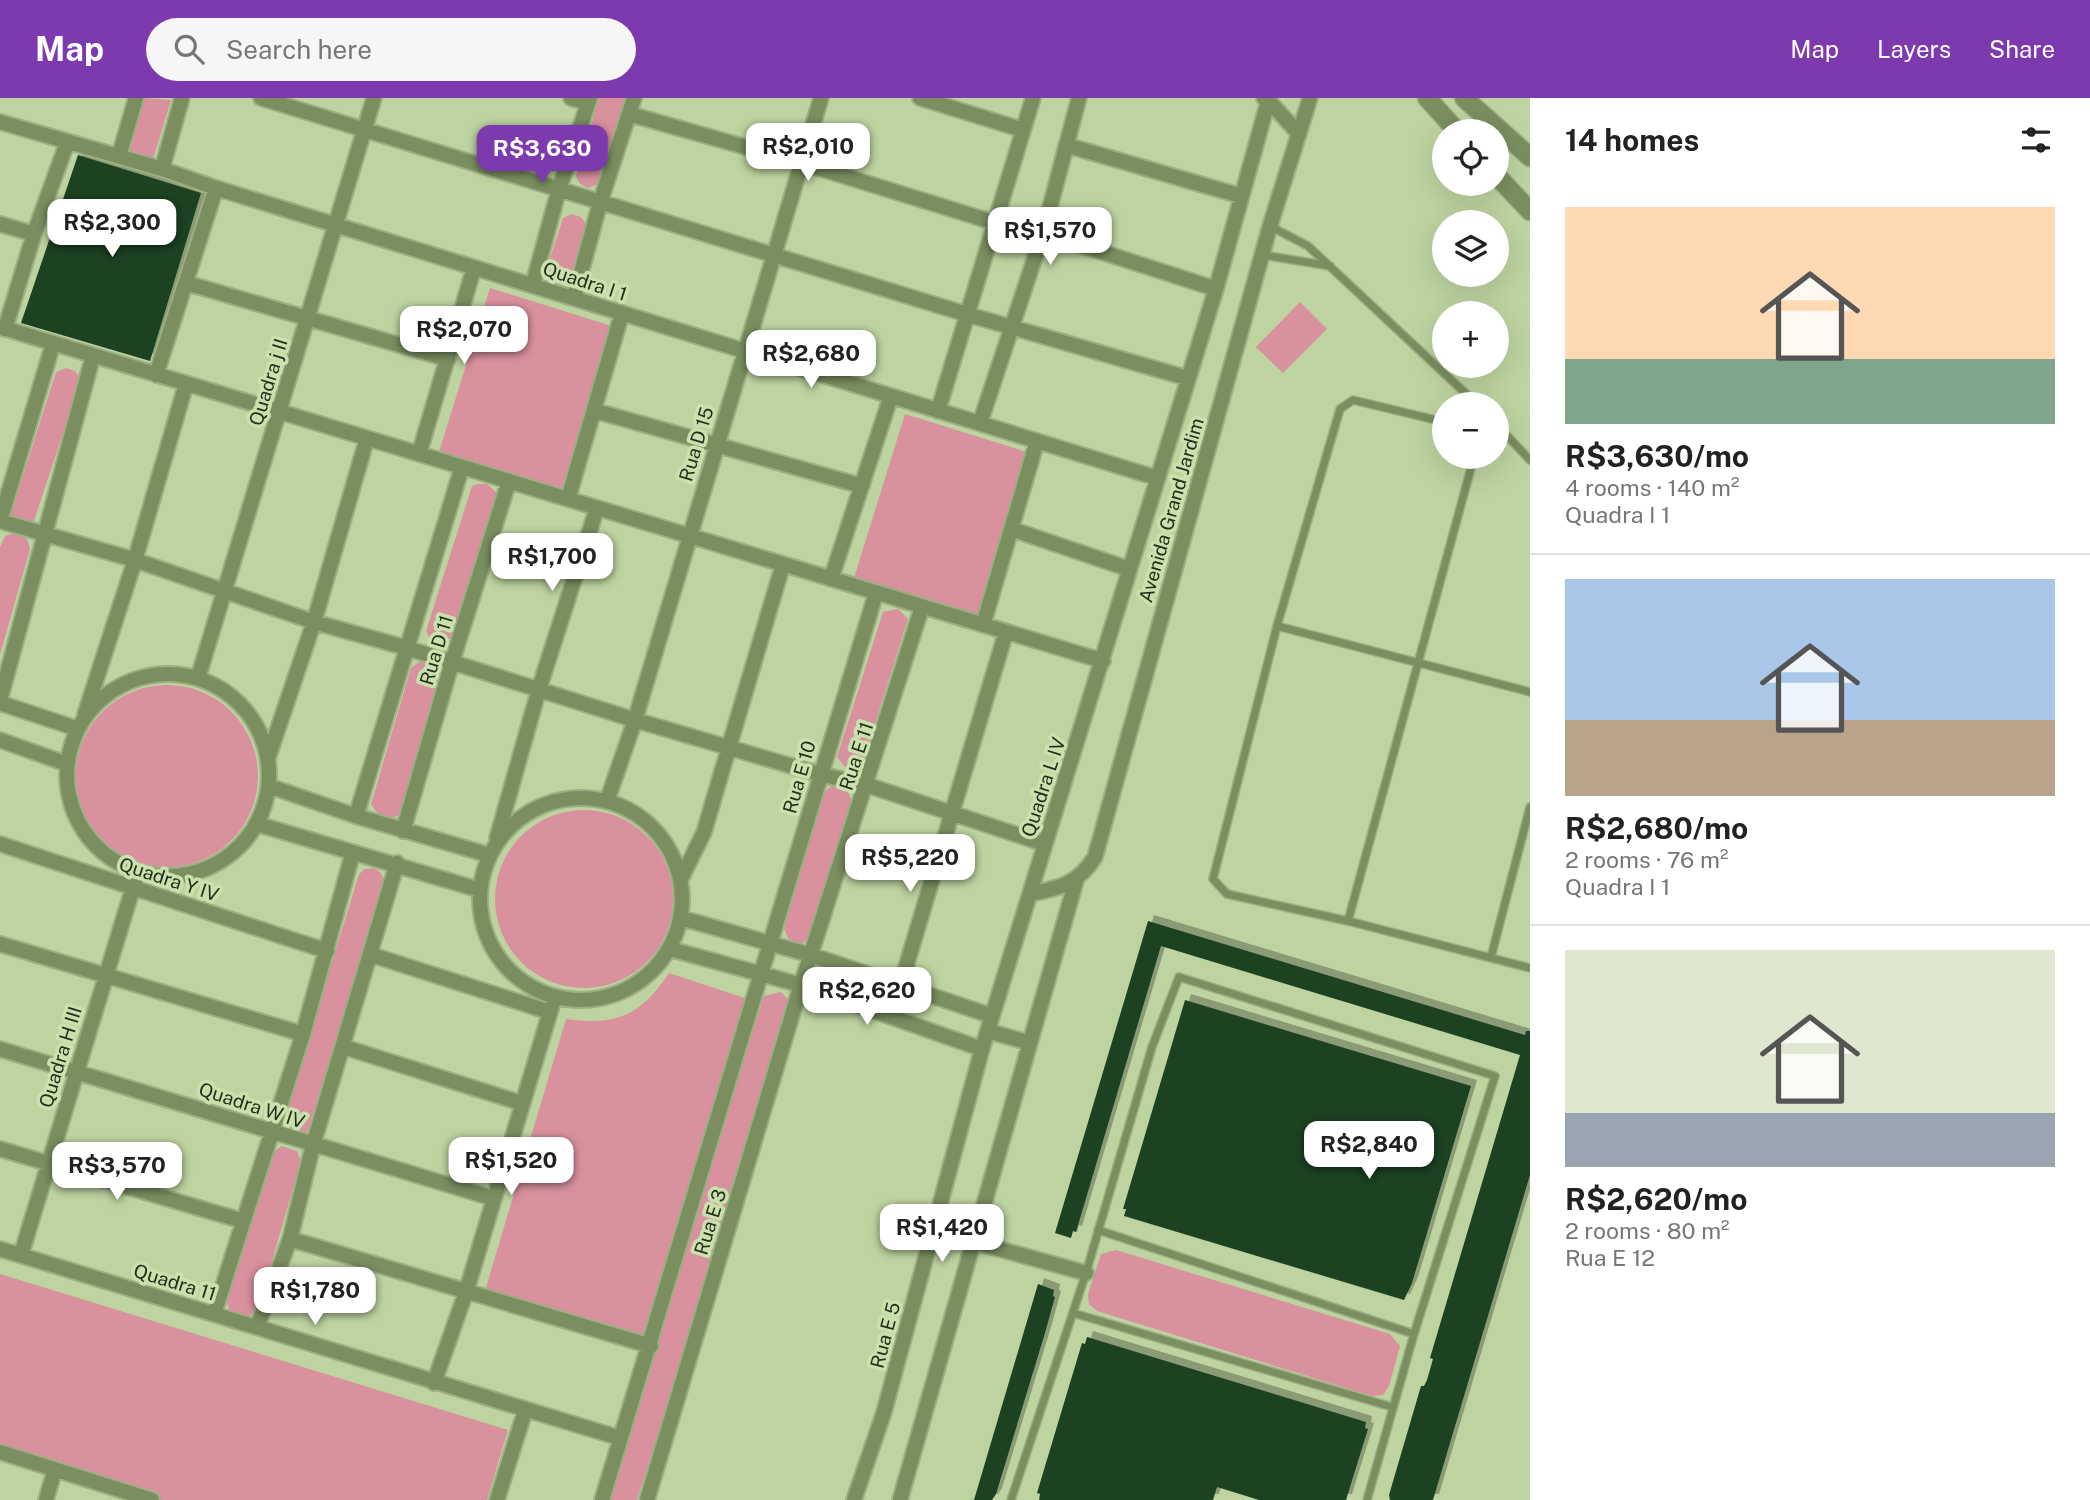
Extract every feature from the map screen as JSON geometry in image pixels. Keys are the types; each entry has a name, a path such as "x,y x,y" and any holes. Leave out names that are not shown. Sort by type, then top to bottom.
{"street":[{"path":"119,156 136,98"},
{"path":"162,169 182,98"},
{"path":"261,98 967,314 1187,378"},
{"name":"Quadra j II","path":"198,678 374,98"},
{"path":"533,284 559,189 589,101 571,98"},
{"path":"574,298 600,203 634,98"},
{"name":"Rua D 15","path":"607,801 635,720 821,98"},
{"path":"920,98 1023,130"},
{"path":"938,411 1033,98"},
{"path":"980,423 1042,233 1079,98"},
{"name":"Avenida Grand Jardim","path":"1076,881 1095,857 1104,831 1142,681 1270,226 1310,98"},
{"path":"1427,98 1446,119"},
{"path":"1464,98 1530,157"},
{"path":"1266,99 1299,134"},
{"name":"Quadra L IV","path":"992,1016 1216,289 1266,99"},
{"path":"629,114 802,163 996,223"},
{"name":"Quadra I 1","path":"0,122 162,169 335,225 1157,478"},
{"path":"67,142 3,328 1103,661"},
{"path":"1066,145 1241,197"},
{"path":"156,374 216,188"},
{"path":"1509,189 1530,211"},
{"path":"0,224 34,234"},
{"path":"1042,233 1216,289"},
{"path":"419,454 474,268"},
{"path":"186,283 448,359"},
{"path":"568,499 596,411 622,313"},
{"path":"53,344 0,521 135,560 314,622 407,648 635,720 819,774 867,785 1045,844"},
{"path":"81,723 0,701 93,356"},
{"path":"81,723 106,694 134,679 166,673 198,678 223,690 244,708 260,732 268,758 269,786 257,824 244,843 227,858 206,869 184,875 138,872 116,862 98,848 83,830 67,787 67,764 135,560 186,384"},
{"path":"831,579 891,396"},
{"path":"596,411 862,486"},
{"path":"268,758 314,622 367,438"},
{"path":"983,625 1037,441"},
{"path":"356,816 463,467"},
{"name":"Rua D 11","path":"403,831 509,481"},
{"path":"552,1006 525,984 495,952 480,912 480,890 539,689 597,508"},
{"path":"1011,529 1129,569"},
{"path":"681,879 704,832 783,564"},
{"name":"Rua E 10","path":"602,1500 651,1346 772,944 819,774 876,593"},
{"name":"Rua E 11","path":"811,956 922,607"},
{"path":"900,987 1006,632"},
{"path":"0,740 67,764"},
{"path":"269,786 403,831 493,849"},
{"path":"372,955 552,1006 602,999 629,989 653,972 670,948 681,918 681,879 667,844 641,817 607,801 575,797 545,804 517,819 493,849"},
{"path":"257,824 397,863 480,890"},
{"name":"Quadra Y IV","path":"0,844 327,951"},
{"path":"214,1314 303,1034 354,852"},
{"path":"257,1327 290,1239 313,1145 372,955 397,863"},
{"name":"Quadra H III","path":"21,1255 131,886 138,872"},
{"path":"1030,894 1065,887 1076,881"},
{"path":"900,1500 1076,881"},
{"path":"681,918 811,956 992,1016"},
{"path":"0,944 104,978 303,1034"},
{"path":"670,948 800,985 982,1049"},
{"name":"Rua E 3","path":"648,1500 800,985 811,956"},
{"path":"434,1383 467,1289 492,1198 552,1006"},
{"name":"Rua E 5","path":"854,1500 884,1412 992,1016"},
{"path":"988,1031 1030,1043"},
{"path":"344,1047 521,1103"},
{"name":"Quadra W IV","path":"0,1049 492,1198"},
{"path":"0,1149 243,1221"},
{"path":"290,1239 467,1289 651,1346"},
{"path":"974,1242 1086,1273"},
{"name":"Quadra 11","path":"0,1249 620,1438"},
{"path":"497,1500 525,1411"},
{"path":"0,1452 147,1499"},
{"path":"46,1500 55,1469"}],"lane":[{"path":"1270,226 1293,235 1331,266 1464,392"},
{"path":"1263,255 1331,266"},
{"path":"1432,419 1353,400 1340,409 1277,626 1213,879 1215,885 1227,894 1348,921 1530,968"},
{"path":"1509,438 1530,460"},
{"path":"1348,921 1471,469"},
{"path":"1277,626 1530,692"},
{"path":"1491,957 1530,807"},
{"path":"1011,1500 1086,1273 1153,1047 1179,977 1495,1076 1414,1334 1367,1500"},
{"path":"1098,1230 1414,1334"},
{"path":"1073,1312 1392,1407"}],"shaded area":[{"path":"144,98 171,100 154,156 150,159 130,153 128,149"},
{"path":"599,98 626,98 601,183 588,188 580,184 576,176"},
{"path":"572,214 581,217 587,225 570,281 557,286 549,282 545,274 563,218"},
{"path":"490,288 615,327 564,491 439,452"},
{"path":"1300,302 1327,329 1283,373 1256,347"},
{"path":"66,368 75,371 81,379 32,527 10,517 56,372"},
{"path":"905,414 1030,453 979,618 854,578"},
{"path":"487,484 497,493 451,638 439,643 430,639 426,631 472,486"},
{"path":"15,533 27,539 30,549 0,655 0,547 5,536"},
{"path":"898,609 908,619 862,764 854,768 845,767 837,757 883,612"},
{"path":"429,661 437,667 439,677 400,815 390,819 380,817 371,804 411,668 419,662"},
{"path":"167,685 185,686 202,692 232,711 251,741 257,758 257,794 251,811 232,841 202,860 185,866 167,867 149,866 132,860 102,841 83,811 77,794 76,776 77,758 83,741 102,711 132,692 149,686"},
{"path":"831,786 846,788 852,801 813,939 798,944 788,938 784,929 824,793"},
{"path":"584,810 618,817 647,836 666,865 673,899 666,933 647,962 618,981 584,988 550,981 521,962 502,933 495,899 502,865 521,836 550,817"},
{"path":"374,868 381,873 384,881 307,1133 303,1135 285,1130 282,1126 359,874 365,869"},
{"path":"669,973 748,999 643,1338 485,1291 566,1019 600,1021 626,1015 648,999"},
{"path":"781,992 793,1004 637,1500 604,1500 764,996"},
{"path":"282,1146 297,1151 301,1161 258,1309 245,1320 230,1314 226,1298 273,1152"},
{"path":"1116,1250 1390,1334 1400,1346 1389,1386 1383,1395 1372,1396 1097,1311 1089,1304 1088,1294 1101,1254"},
{"path":"0,1274 508,1430 487,1500 151,1500 0,1454"}],"building":[{"path":"78,155 201,193 150,361 21,323"},
{"path":"1148,921 1525,1035 1526,1031 1530,1031 1530,1175 1433,1500 1390,1500 1389,1495 1421,1386 1424,1386 1427,1380 1433,1359 1430,1358 1520,1055 1161,946 1076,1232 1073,1231 1071,1238 1055,1233"},
{"path":"1185,1000 1471,1086 1412,1283 1404,1300 1124,1216 1126,1209 1123,1209"},
{"path":"1038,1284 1054,1290 1055,1297 1045,1333 996,1494 992,1500 974,1500"},
{"path":"1087,1337 1366,1422 1365,1428 1368,1429 1346,1500 1259,1500 1217,1487 1213,1500 1039,1500 1040,1494 1037,1493 1082,1343 1085,1344"}]}
